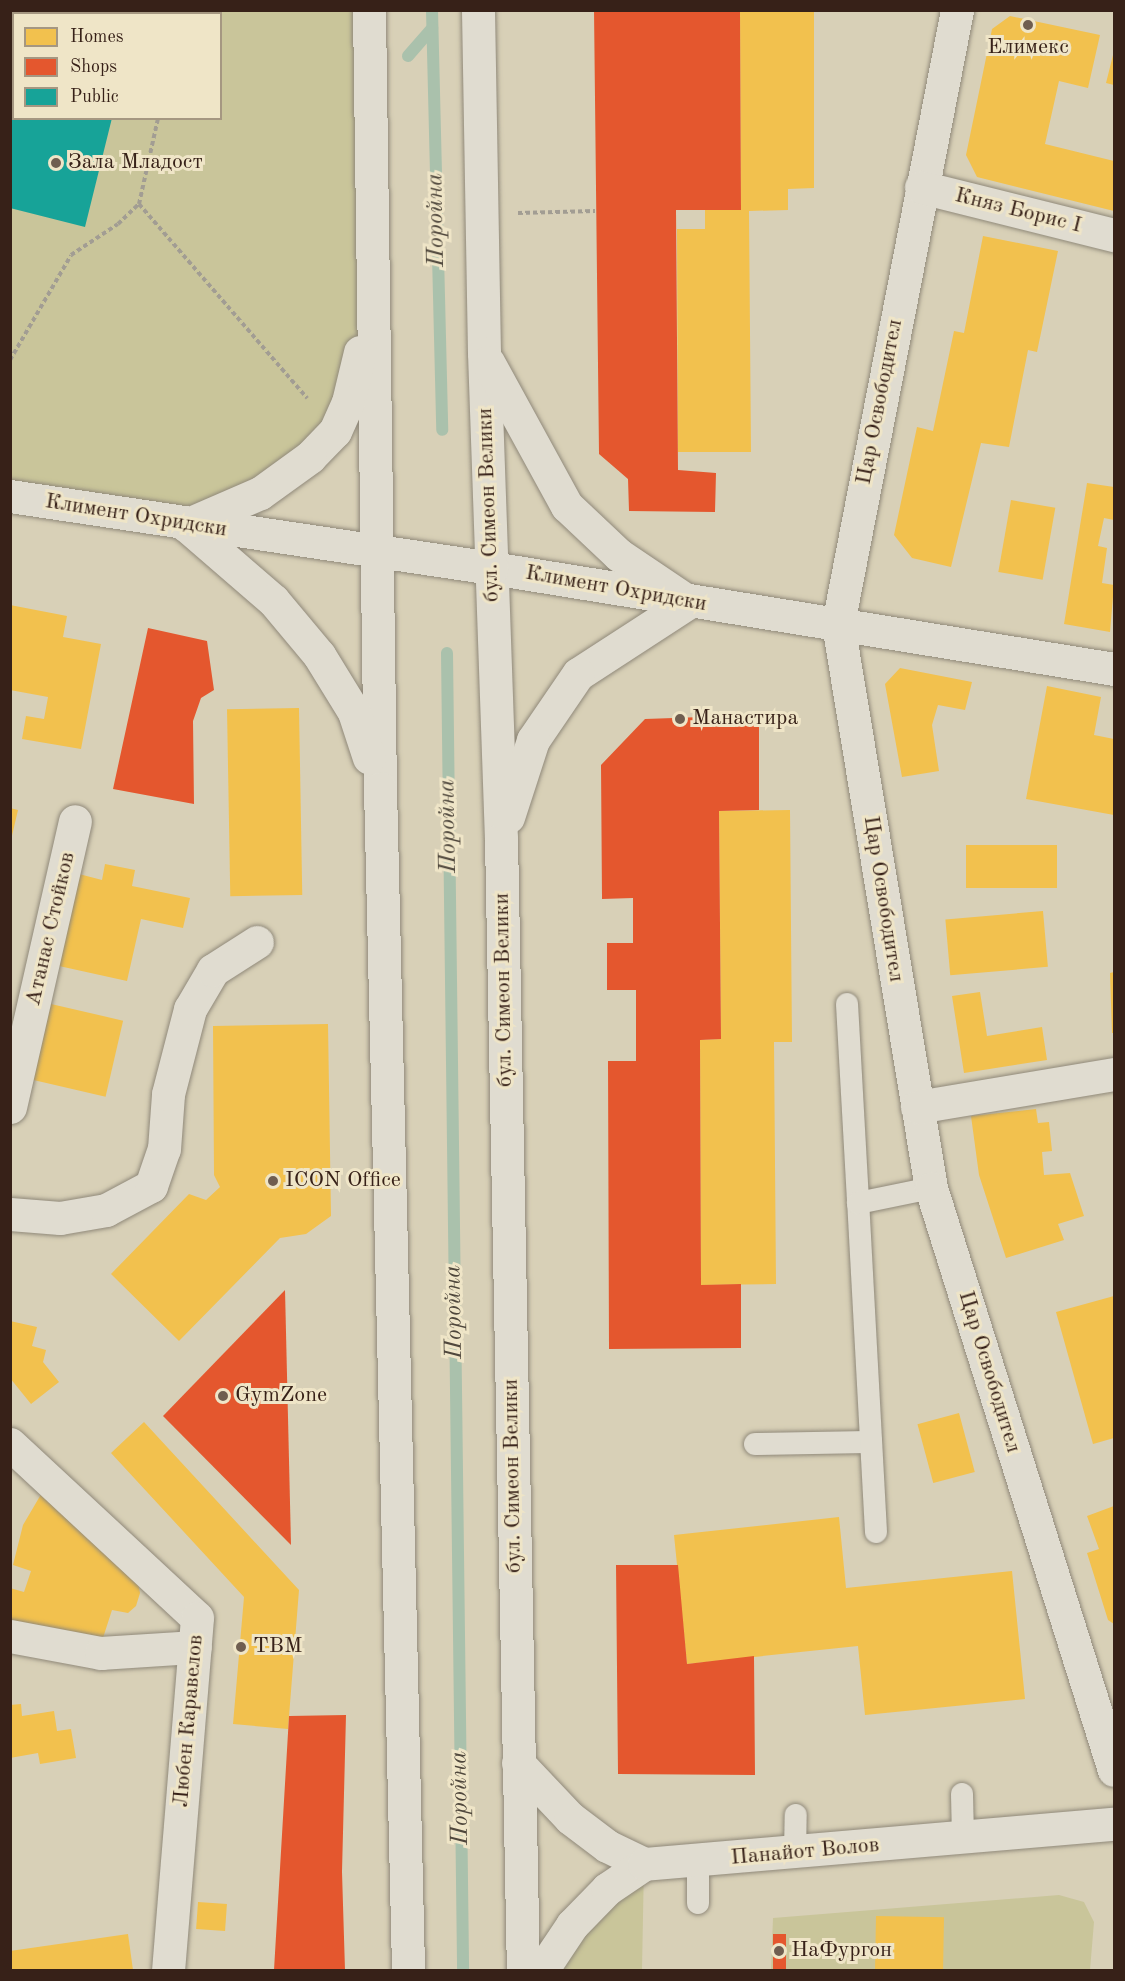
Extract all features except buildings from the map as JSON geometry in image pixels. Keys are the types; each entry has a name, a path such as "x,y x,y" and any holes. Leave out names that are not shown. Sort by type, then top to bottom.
{"main road":[{"path":"369,10 375,551 408,1971"},
{"name":"бул. Симеон Велики","path":"478,10 484,353 501,839 523,1971"},
{"name":"Цар Освободител","path":"957,10 838,624 931,1188 1114,1770"},
{"name":"Княз Борис I","path":"921,187 1114,234"},
{"path":"371,309 348,402 335,431 310,457 260,493 186,525 273,600 319,655 354,712 380,788"},
{"path":"484,353 567,506 619,555 689,602 578,674 533,740 501,839"},
{"name":"Климент Охридски","path":"10,496 186,525 492,568 689,602 1114,669"},
{"name":"Атанас Стойков","path":"10,1107 75,821"},
{"path":"10,1214 60,1218 106,1210 150,1185 164,1149 168,1094 190,1009 213,970 257,942"},
{"path":"917,1107 1114,1074"},
{"name":"Любен Каравелов","path":"10,1444 197,1618 168,1971"},
{"path":"10,1636 101,1653 195,1647"},
{"path":"518,1763 570,1818 607,1846 644,1864"},
{"name":"Панайот Волов","path":"644,1864 795,1854 1114,1824"},
{"path":"542,1971 572,1925 607,1889 644,1864"}],"lane":[{"path":"848,1004 876,1532"},
{"path":"858,1203 931,1188"},
{"path":"754,1444 871,1442"},
{"path":"962,1794 963,1838"},
{"path":"795,1854 796,1815"},
{"path":"698,1861 698,1903"}],"path":[{"path":"10,360 71,255 118,224 139,204 158,120"},
{"path":"139,204 335,431"},
{"path":"483,214 596,211"}],"shaded area":[{"path":"10,11 369,11 371,309 335,431 186,525 11,496"},
{"path":"644,1864 642,1970 542,1970"},
{"path":"1059,1895 1084,1902 1094,1922 1090,1970 771,1970 773,1918"}],"waterway":[{"name":"Поройна","path":"432,10 442,430"},
{"path":"408,56 432,28"},
{"name":"Поройна","path":"447,653 463,1970"}],"place":[{"name":"Елимекс","path":"1028,25"},
{"name":"Зала Младост","path":"56,163"},
{"name":"Манастира","path":"680,719"},
{"name":"ICON Office","path":"273,1181"},
{"name":"GymZone","path":"223,1396"},
{"name":"ТВМ","path":"241,1647"},
{"name":"НаФургон","path":"779,1951"}]}
